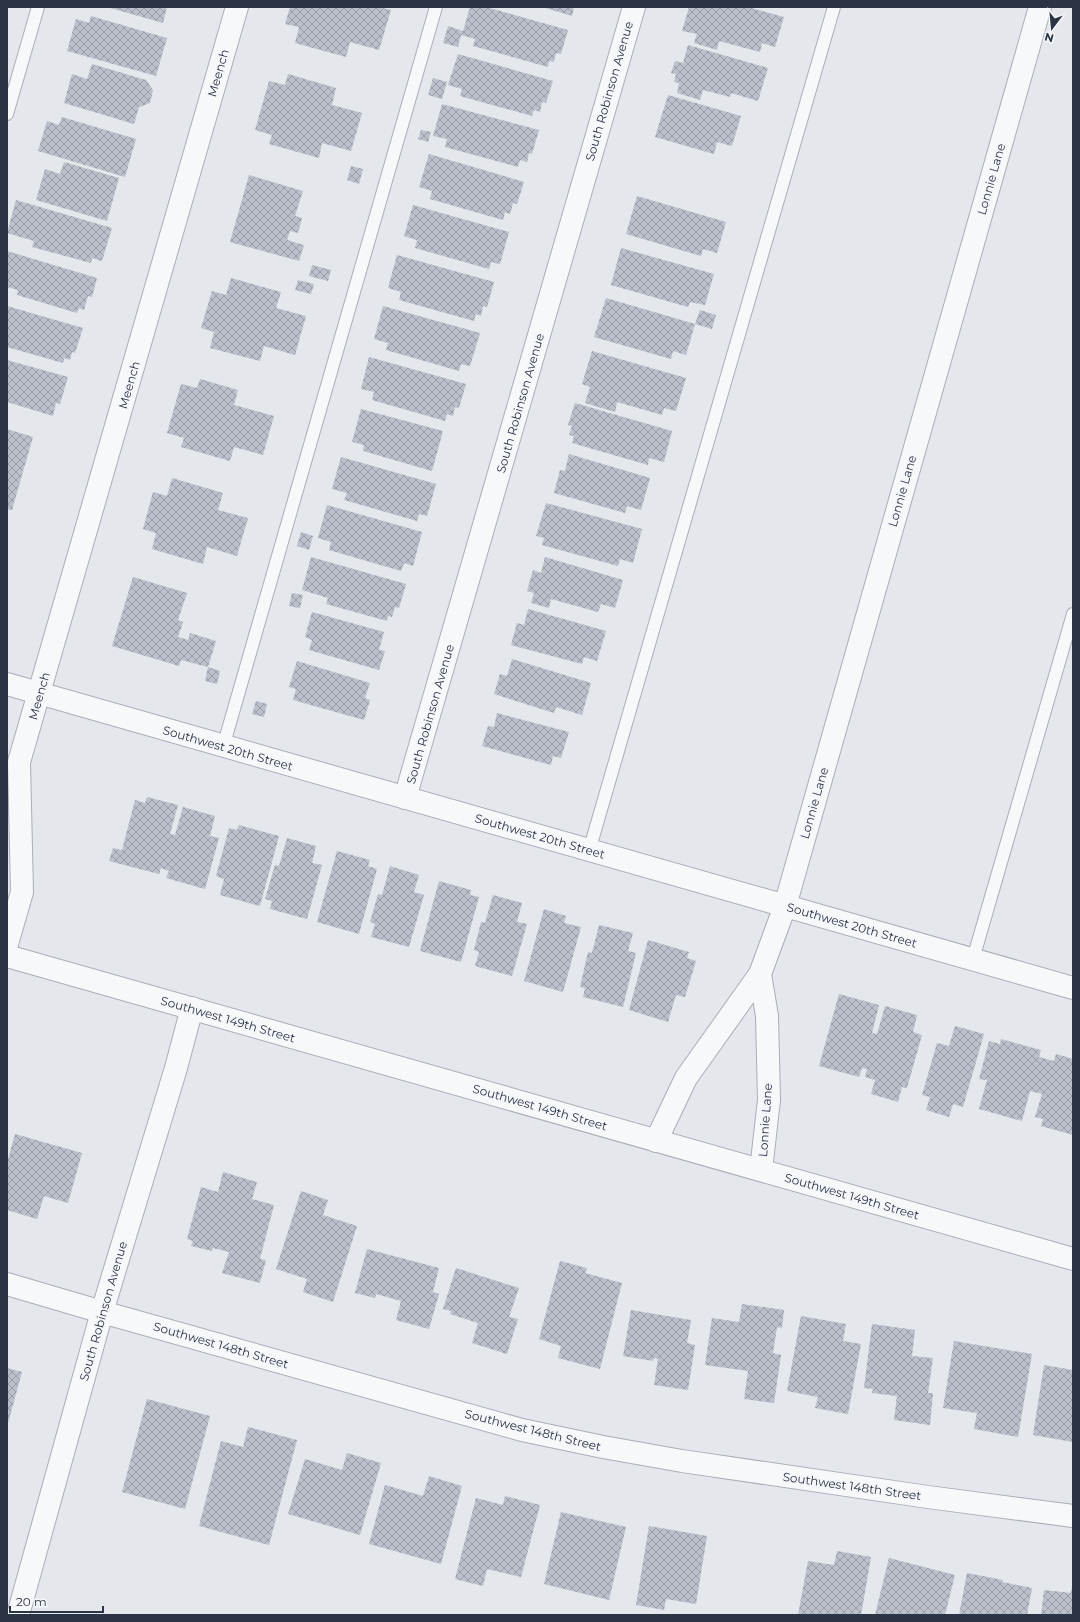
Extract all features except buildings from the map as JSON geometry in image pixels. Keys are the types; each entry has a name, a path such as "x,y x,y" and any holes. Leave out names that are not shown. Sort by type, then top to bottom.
{"street":[{"name":"Meench","path":"7,944 22,892 13,771 40,693 237,7"},
{"name":"South Robinson Avenue","path":"405,798 634,7"},
{"name":"Lonnie Lane","path":"656,1141 686,1078 760,974 785,906 1040,7"},
{"name":"Southwest 20th Street","path":"7,684 223,747 1073,988"},
{"name":"Southwest 149th Street","path":"7,956 1073,1259"},
{"name":"Lonnie Lane","path":"760,974 767,1016 769,1100 761,1170"},
{"name":"South Robinson Avenue","path":"18,1615 102,1312 176,1068 192,1008"},
{"name":"Southwest 148th Street","path":"7,1284 522,1430 603,1447 689,1462 928,1497 1073,1516"}],"lane":[{"path":"7,114 38,7"},
{"path":"223,747 436,7"},
{"path":"590,851 834,7"},
{"path":"973,959 1073,614"}]}
